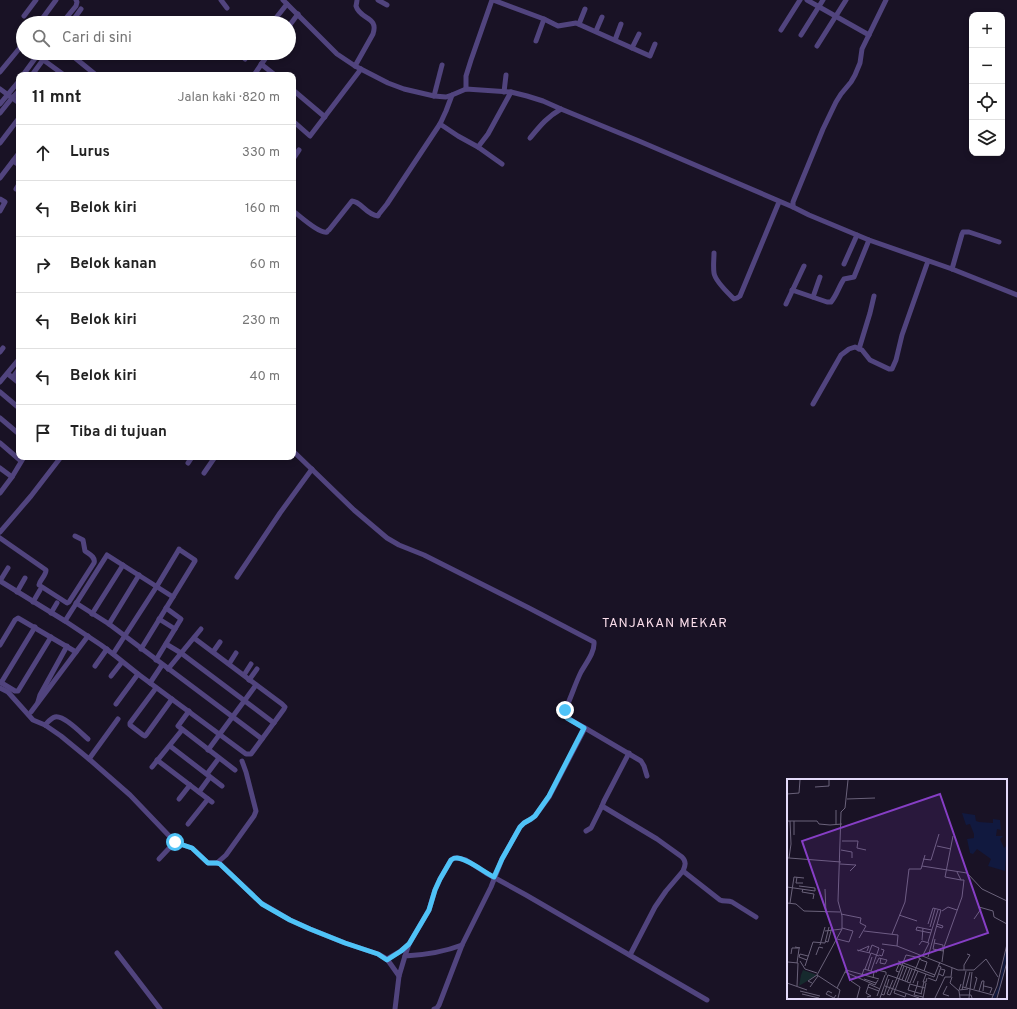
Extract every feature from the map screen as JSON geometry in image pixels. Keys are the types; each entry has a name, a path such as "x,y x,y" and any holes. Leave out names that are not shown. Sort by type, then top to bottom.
{"street":[{"path":"24,16 36,0"},
{"path":"44,16 56,0"},
{"path":"68,16 76,6 78,2 76,0"},
{"path":"221,0 227,8"},
{"path":"355,66 374,34 375,29 372,21 356,6 357,0"},
{"path":"378,0 387,5"},
{"path":"466,89 466,76 469,65 492,0 544,19 558,26 576,23 579,24 650,56 655,44"},
{"path":"781,30 800,0"},
{"path":"807,0 869,35"},
{"path":"801,35 823,0"},
{"path":"817,46 846,0"},
{"path":"793,207 793,202 823,129 841,94 855,75 860,63 862,49 886,0"},
{"path":"276,16 285,2 336,54 361,70 388,83 404,89 434,96 446,97 466,89 511,92 543,101 869,240 952,269 1017,295"},
{"path":"579,24 585,8"},
{"path":"76,16 81,9"},
{"path":"596,31 602,16"},
{"path":"536,41 544,19"},
{"path":"615,40 621,24"},
{"path":"632,48 638,34"},
{"path":"0,72 16,53"},
{"path":"26,72 34,60"},
{"path":"34,72 42,60"},
{"path":"44,60 60,72"},
{"path":"78,60 92,72"},
{"path":"256,72 264,60"},
{"path":"261,64 270,72"},
{"path":"434,96 442,65"},
{"path":"296,124 310,136 361,70"},
{"path":"504,92 506,75"},
{"path":"0,104 7,94 16,87"},
{"path":"0,89 16,101"},
{"path":"478,147 488,134 511,92"},
{"path":"296,93 325,117"},
{"path":"0,113 16,94"},
{"path":"296,212 315,228 325,232 329,230 352,201 357,203 367,212 378,216 440,124 452,95"},
{"path":"530,138 551,115 561,109"},
{"path":"0,143 16,122"},
{"path":"440,124 478,147 502,164"},
{"path":"296,154 299,150"},
{"path":"0,178 16,157"},
{"path":"0,199 5,202 0,210"},
{"path":"714,253 715,276 731,296 736,299 740,296 779,202"},
{"path":"952,269 963,232 969,232 999,242"},
{"path":"844,264 857,235"},
{"path":"792,290 831,302 844,279 854,277 869,240"},
{"path":"813,404 842,355 849,349 855,347 862,350 870,360 889,368 893,368 902,335 928,261"},
{"path":"786,304 804,266"},
{"path":"813,297 820,277"},
{"path":"859,349 874,296"},
{"path":"0,382 16,363"},
{"path":"13,377 16,373"},
{"path":"8,374 16,380"},
{"path":"0,392 16,405"},
{"path":"0,418 16,431"},
{"path":"0,443 16,455"},
{"path":"296,454 354,510 387,538 399,545 424,555 594,642 592,651 581,672 564,715 641,761 647,776"},
{"path":"0,493 12,477 21,460"},
{"path":"0,532 31,496 58,460"},
{"path":"204,473 213,460"},
{"path":"0,468 12,477"},
{"path":"237,577 312,469"},
{"path":"0,538 46,570 39,585 67,603 95,561 94,558 85,551 82,540 75,536"},
{"path":"113,654 179,549 195,561 141,649"},
{"path":"65,621 107,555 173,597"},
{"path":"92,614 124,565"},
{"path":"8,568 0,581 107,649 156,688 250,754 284,709 284,705 194,638"},
{"path":"109,624 139,575"},
{"path":"17,592 24,578"},
{"path":"33,602 40,590"},
{"path":"51,613 57,602"},
{"path":"76,603 109,624 262,739"},
{"path":"156,660 181,619 166,608"},
{"path":"0,646 15,620 18,618 76,652"},
{"path":"159,619 175,629"},
{"path":"0,684 35,627"},
{"path":"168,669 200,629"},
{"path":"31,712 88,636"},
{"path":"0,684 18,691 51,637"},
{"path":"213,652 220,642"},
{"path":"166,644 274,723"},
{"path":"38,704 40,694 67,646"},
{"path":"95,666 107,649"},
{"path":"229,664 236,654"},
{"path":"111,676 122,662"},
{"path":"244,676 251,664"},
{"path":"150,683 162,665"},
{"path":"249,680 257,668"},
{"path":"116,704 138,674"},
{"path":"0,684 28,716 60,736 89,759 130,795 175,842 192,848 208,863 220,864 262,904 290,920 310,929 378,954 387,960 399,976"},
{"path":"208,750 256,685"},
{"path":"156,688 130,723 130,725 143,735 146,735 172,699"},
{"path":"189,712 178,726 235,770"},
{"path":"44,725 55,717 59,717 71,724 88,739"},
{"path":"89,759 118,719"},
{"path":"434,1009 440,1005 462,945 502,859 520,827 535,816 549,796 584,728"},
{"path":"152,767 182,730"},
{"path":"170,746 222,786"},
{"path":"586,830 591,828 629,754"},
{"path":"199,792 219,758"},
{"path":"157,760 210,800 188,824"},
{"path":"217,863 226,855 256,811 242,761"},
{"path":"179,799 190,786"},
{"path":"602,806 657,839 682,857 686,862 683,871 659,902 630,955"},
{"path":"159,859 175,842"},
{"path":"395,1009 399,976 409,944 429,910 438,884 451,860 454,858 466,860 707,1000"},
{"path":"683,871 721,901 730,901 756,916"},
{"path":"387,960 409,944"},
{"path":"405,956 452,949 462,945"},
{"path":"117,953 160,1009"}],"district":[{"name":"TANJAKAN MEKAR","path":"665,622"}],"route":[{"path":"175,842 192,848 208,863 220,864 262,904 290,920 345,943 378,954 387,960 409,944 429,910 435,890 451,860 454,858 466,860 494,877 502,859 520,827 535,816 549,796 584,728 567,718 564,715 565,710"}]}
